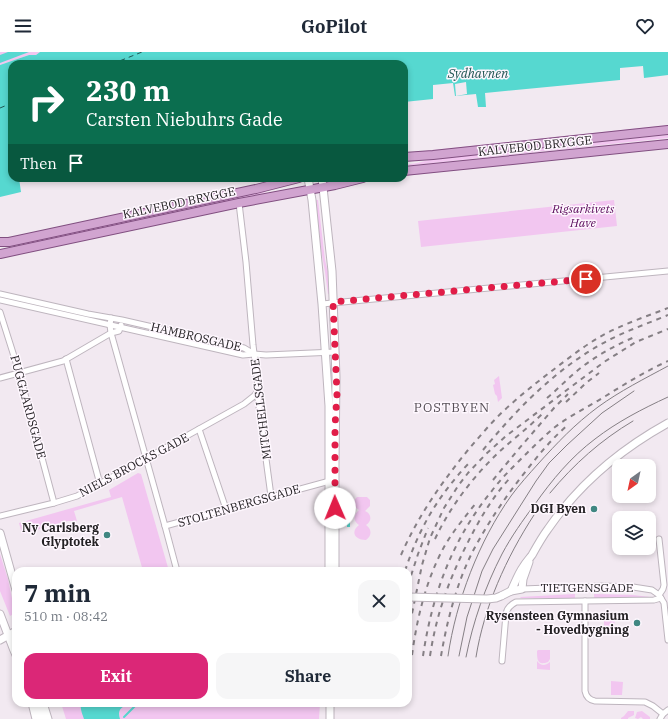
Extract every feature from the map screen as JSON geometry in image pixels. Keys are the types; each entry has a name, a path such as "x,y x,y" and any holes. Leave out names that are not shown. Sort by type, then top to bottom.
{"main road":[{"name":"KALVEBOD BRYGGE","path":"408,157 668,130"},
{"name":"KALVEBOD BRYGGE","path":"408,171 668,144"},
{"name":"KALVEBOD BRYGGE","path":"0,242 9,242 283,182"},
{"name":"KALVEBOD BRYGGE","path":"0,254 239,202 310,189 323,182"}],"street":[{"path":"309,182 326,352 336,567"},
{"path":"323,182 332,271 337,394 329,567"},
{"name":"MITCHELLSGADE","path":"239,202 258,386 257,392 271,496"},
{"path":"322,304 668,271"},
{"name":"HAMBROSGADE","path":"0,294 244,348 254,354"},
{"name":"HAMBROSGADE","path":"0,300 243,355 254,354"},
{"name":"PUGGAARDSGADE","path":"0,312 19,372 54,503"},
{"path":"112,318 110,325 111,333 147,458 176,567"},
{"path":"0,378 66,359 111,333 119,331 122,320"},
{"path":"254,354 266,356 335,352"},
{"path":"66,359 100,484"},
{"name":"NIELS BROCKS GADE","path":"0,516 77,496 250,400 257,392"},
{"path":"511,591 519,573 548,528 572,498 611,461 632,445 668,423"},
{"path":"198,429 226,509"},
{"name":"STOLTENBERGSGADE","path":"165,526 271,496 332,481"},
{"path":"0,533 12,576"},
{"path":"659,539 664,585 660,596 665,607 668,640"},
{"path":"522,589 523,579 531,556"},
{"name":"TIETGENSGADE","path":"412,597 487,599 496,598 511,591 522,589 582,586 619,586 649,589 660,596 654,600 517,602 512,604 507,610 506,614 502,661"},
{"path":"585,601 585,691 588,698 595,701 645,702 653,706 661,716 668,710"},
{"path":"0,614 12,645"},
{"path":"0,640 12,634"},
{"path":"8,636 12,637"},
{"path":"33,707 36,719"},
{"path":"38,707 42,719"},
{"path":"44,707 48,719"},
{"path":"330,707 330,719"}],"green space":[{"path":"0,52 40,52 36,55 29,55 14,60 8,60 8,62 0,65"},
{"path":"668,125 408,154 408,153"},
{"path":"668,135 668,138 408,166 433,159"},
{"path":"668,148 408,176 408,175"},
{"path":"266,192 258,195 22,246 32,241"},
{"path":"316,200 318,200 330,294 328,294 320,244"},
{"name":"Rigsarkivets Have","path":"614,200 617,226 421,247 418,221"},
{"path":"499,376 502,398 498,402 493,385 495,384 494,380"},
{"path":"138,473 141,474 168,567 142,567 122,497 74,511 77,521 68,521 22,534 19,523 111,497 109,490"},
{"path":"357,497 367,497 370,500 370,506 365,511 370,516 369,522 366,525 370,530 370,535 366,540 359,539 354,533 359,525 354,518 359,510 354,504"},
{"path":"0,554 8,579 12,598 12,615 10,616 0,591"},
{"path":"575,594 575,598 520,597"},
{"path":"594,594 633,595 650,597 594,598"},
{"path":"604,618 615,618 614,628 604,628"},
{"path":"538,650 550,650 550,659 548,662 542,663 538,661"},
{"path":"537,661 543,665 550,662 550,670 537,669"},
{"path":"611,681 623,682 622,695 611,695"},
{"path":"62,707 320,707 319,719 66,719"},
{"path":"628,711 634,711 634,715 628,719 621,719 621,718"},
{"path":"642,711 650,717 650,719 643,719 641,717 638,719 635,718 637,712"}],"water":[{"path":"8,52 29,52 0,63 0,55"},
{"name":"Sydhavnen","path":"40,52 668,52 668,75 644,78 643,66 620,68 620,80 485,93 486,107 478,107 476,94 455,96 453,83 433,85 433,99 408,102 408,60 14,60 29,55 36,55"},
{"name":"Sydhavnen","path":"8,62 8,182 20,182 21,192 0,197 0,65"},
{"path":"347,504 350,504 350,527 347,527"},
{"path":"81,707 123,707 119,713 120,719 84,719"}],"pier":[{"path":"466,82 467,94 456,96 455,84"}],"waterway":[{"path":"124,717 134,707"}],"ferry route":[{"path":"122,60 142,52"},
{"path":"0,108 8,105"}],"tram line":[{"path":"448,656 457,614 470,572 489,532 514,492 559,441 590,413 623,390 668,366"},
{"path":"459,656 467,617 482,571 493,549 536,481 549,463 567,445 602,413 634,391"},
{"path":"466,657 480,605 496,566 513,535 548,486 562,469 595,439 630,416 668,397"},
{"path":"550,493 588,453 621,428 633,421"},
{"path":"476,657 484,620 490,601 514,548 534,515"}],"railway":[{"path":"401,555 423,513 449,474 503,411 549,373 606,333 668,308"},
{"path":"483,450 522,406 581,356 606,341 668,315"},
{"path":"412,614 422,565 430,538 444,508 468,473 506,436 604,362 636,342 668,329"},
{"path":"547,398 588,362 623,342 637,336"},
{"path":"423,656 432,611 446,569 465,529 477,510 497,484 555,427 636,378 668,361"},
{"path":"566,402 599,373"},
{"path":"493,480 554,408 568,394"},
{"path":"435,539 462,493 479,472 542,414"},
{"path":"441,656 453,601 474,549 515,485 544,448 569,424"},
{"path":"406,567 410,555 431,513 448,488 469,463"},
{"path":"430,656 439,613 448,586 460,559 485,511 509,479"},
{"path":"412,655 423,600 432,573 444,547 459,524 476,503"},
{"path":"412,573 428,528"}],"place":[{"name":"DGI Byen","path":"594,509"},
{"name":"Ny Carlsberg Glyptotek","path":"107,535"},
{"name":"Rysensteen Gymnasium - Hovedbygning","path":"637,623"}],"district":[{"name":"POSTBYEN","path":"452,407"}],"route":[{"path":"335,508 335,426 337,394 333,302 435,294 586,279"}]}
